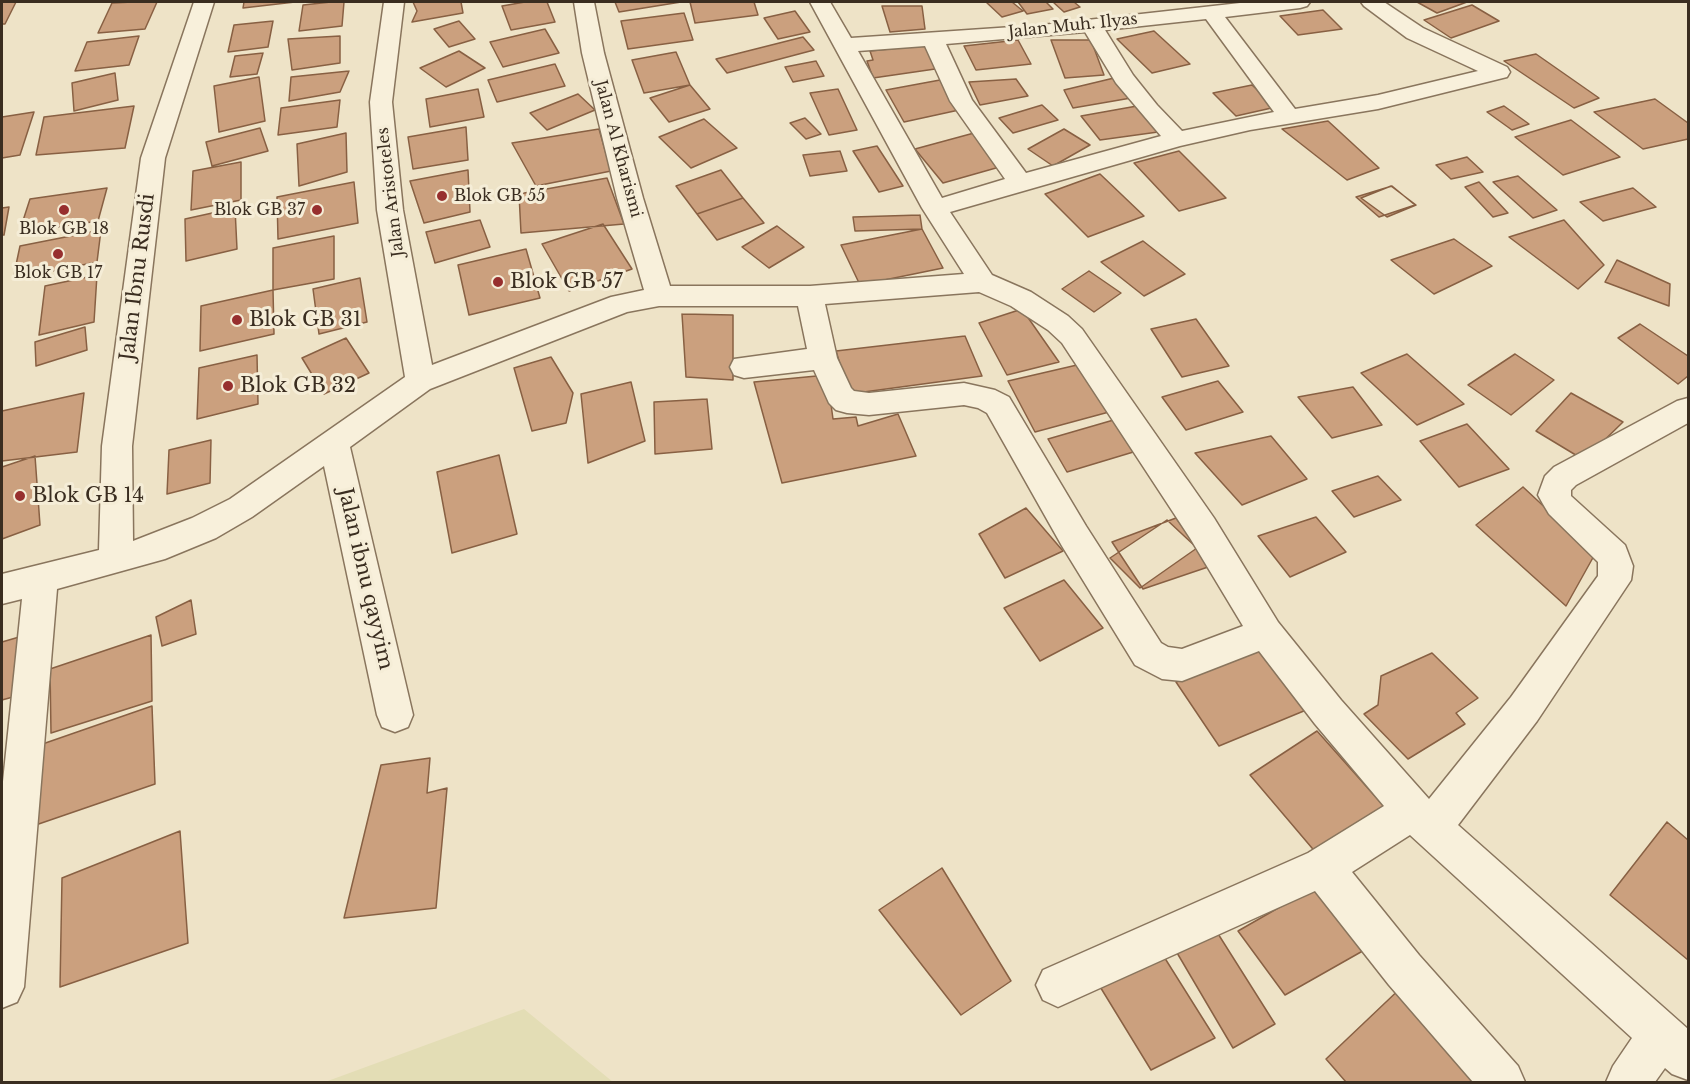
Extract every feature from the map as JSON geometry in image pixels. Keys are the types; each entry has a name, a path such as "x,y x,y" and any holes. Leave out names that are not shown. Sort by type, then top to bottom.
{"street":[{"name":"Jalan Ibnu Rusdi","path":"116,560 117,446 153,158 204,2"},
{"name":"Jalan Aristoteles","path":"394,2 381,102 390,210 420,381"},
{"name":"Jalan Al Kharismi","path":"584,2 595,64 630,198 659,296"},
{"path":"820,2 935,208 982,282"},
{"name":"Jalan Muh. Ilyas","path":"845,45 1092,26 1163,9 1212,13 1300,2"},
{"path":"935,208 1100,159 1177,139 1378,102 1499,72 1415,33 1371,2"},
{"path":"1212,13 1289,117"},
{"path":"1092,26 1124,78 1149,110 1177,139"},
{"path":"933,39 961,101 1021,183"},
{"path":"2,590 165,545 204,528 241,508 420,381 621,303 659,296 810,296 982,282 1021,299 1058,323 1072,336 1202,528 1266,633 1328,712 1422,820 1675,1046 1629,1083"},
{"path":"810,296 823,358 839,395 847,402 869,404 964,394 985,398 998,405 1074,536 1148,654 1162,663 1182,665 1266,633"},
{"path":"744,367 823,358"},
{"path":"1058,986 1085,971 1322,867 1422,820 1524,709 1614,580 1616,566 1613,555 1560,505 1554,495 1556,485 1565,476 1689,409"},
{"name":"Jalan ibnu qayyim","path":"334,443 395,715"},
{"path":"2,987 41,580"},
{"path":"1322,867 1404,970 1502,1083"}],"shaded area":[{"path":"524,1009 613,1082 325,1082"}],"building":[{"path":"2,2 16,2 5,24 2,24"},
{"path":"157,2 145,29 98,33 112,3"},
{"path":"244,2 295,2 243,8"},
{"path":"344,2 342,26 299,31 303,5"},
{"path":"413,2 461,2 463,13 412,22 417,11"},
{"path":"525,2 547,2 555,22 511,30 502,6"},
{"path":"615,2 681,2 619,12"},
{"path":"690,2 754,2 758,15 695,23"},
{"path":"986,2 1012,2 1023,11 1002,17"},
{"path":"1018,2 1046,2 1053,9 1027,14"},
{"path":"1053,2 1074,2 1080,7 1064,12"},
{"path":"1417,2 1467,2 1437,13"},
{"path":"1472,5 1499,21 1451,38 1424,20"},
{"path":"882,6 922,6 925,29 890,32"},
{"path":"1323,10 1342,29 1298,35 1280,16"},
{"path":"795,11 810,32 778,39 764,18"},
{"path":"684,13 693,40 628,49 621,21"},
{"path":"273,21 268,47 228,52 234,25"},
{"path":"459,21 475,39 449,47 434,29"},
{"path":"545,29 559,53 503,67 490,42"},
{"path":"1154,31 1190,64 1152,73 1117,39"},
{"path":"139,36 129,65 75,71 87,42"},
{"path":"340,36 340,63 292,70 288,39"},
{"path":"803,37 814,50 727,73 716,59"},
{"path":"1018,40 1031,64 976,70 964,46"},
{"path":"1051,40 1091,40 1104,75 1065,78"},
{"path":"928,45 942,68 873,78 867,61 873,60 870,51"},
{"path":"459,51 485,68 446,87 420,68"},
{"path":"676,52 690,85 644,93 632,60"},
{"path":"263,53 257,74 230,77 235,56"},
{"path":"1536,54 1599,98 1574,108 1504,61"},
{"path":"816,61 824,76 793,82 785,67"},
{"path":"555,64 565,86 497,102 488,80"},
{"path":"349,71 340,92 289,101 291,77"},
{"path":"115,73 118,100 74,111 72,83"},
{"path":"259,77 265,121 219,132 214,86"},
{"path":"1114,78 1131,98 1073,108 1064,90"},
{"path":"1016,79 1028,96 980,105 969,82"},
{"path":"940,80 959,110 904,122 886,90"},
{"path":"690,85 710,109 669,122 650,98"},
{"path":"1252,85 1276,107 1236,116 1213,93"},
{"path":"478,89 484,117 430,127 426,99"},
{"path":"838,89 857,130 829,135 810,93"},
{"path":"578,94 595,110 547,130 530,113"},
{"path":"1655,99 1688,123 1688,139 1643,149 1594,112"},
{"path":"340,100 337,127 278,135 281,108"},
{"path":"1042,105 1058,120 1013,133 999,118"},
{"path":"134,106 125,148 36,155 44,117"},
{"path":"1137,106 1158,132 1100,140 1081,116"},
{"path":"1504,106 1529,124 1512,130 1487,112"},
{"path":"34,112 20,155 2,158 2,117"},
{"path":"805,118 821,134 806,139 790,123"},
{"path":"704,119 737,148 691,168 659,137"},
{"path":"1571,120 1620,157 1563,175 1515,137"},
{"path":"1328,121 1379,168 1347,180 1282,129"},
{"path":"466,127 468,160 413,169 408,137"},
{"path":"260,128 268,151 212,166 206,142"},
{"path":"599,129 611,171 536,186 512,143"},
{"path":"1064,129 1090,145 1053,166 1028,149"},
{"path":"346,133 347,172 299,186 297,144"},
{"path":"974,133 1003,166 943,183 915,149"},
{"path":"877,146 903,186 879,192 853,151"},
{"path":"840,151 847,171 810,176 803,155"},
{"path":"1179,151 1226,198 1179,211 1134,163"},
{"path":"1467,157 1483,172 1451,179 1436,165"},
{"path":"241,162 241,200 191,210 193,171"},
{"name":"Blok GB 55","path":"468,170 470,212 424,223 410,181"},
{"path":"721,170 743,198 697,214 676,186"},
{"path":"1100,174 1144,216 1088,237 1045,194"},
{"path":"1518,176 1557,210 1533,218 1493,182"},
{"path":"607,178 624,224 521,233 519,194"},
{"name":"Blok GB 37","path":"354,182 358,223 278,239 277,197"},
{"path":"1479,182 1508,213 1493,217 1465,187"},
{"path":"1391,186 1416,205 1387,217 1361,198"},
{"path":"1392,186 1415,205 1379,217 1356,197"},
{"name":"Blok GB 18","path":"107,188 98,221 19,233 30,199"},
{"path":"1633,188 1656,207 1603,221 1580,202"},
{"path":"743,198 764,223 717,240 697,214"},
{"path":"9,207 4,235 2,235 2,208"},
{"path":"235,208 237,249 186,261 185,219"},
{"path":"920,215 922,229 855,231 853,217"},
{"path":"480,220 490,247 435,263 426,232"},
{"path":"1564,220 1604,265 1578,289 1509,237"},
{"path":"603,224 632,269 569,291 542,244"},
{"path":"777,226 804,247 769,268 742,247"},
{"path":"922,229 943,268 860,285 841,245"},
{"name":"Blok GB 17","path":"101,230 97,262 13,279 20,246"},
{"path":"334,236 334,279 273,290 273,248"},
{"path":"1454,239 1492,266 1434,294 1391,260"},
{"path":"1143,241 1185,274 1144,296 1101,262"},
{"name":"Blok GB 57","path":"526,249 540,298 469,315 458,265"},
{"path":"1617,260 1670,284 1669,306 1605,282"},
{"path":"1089,271 1121,293 1094,312 1062,289"},
{"path":"97,275 94,322 39,335 45,286"},
{"path":"360,278 367,322 319,334 313,289"},
{"name":"Blok GB 31","path":"273,290 274,334 200,351 201,306"},
{"path":"1022,309 1059,362 1007,375 979,323"},
{"path":"682,314 733,315 733,380 686,377"},
{"path":"1196,319 1229,366 1182,377 1151,329"},
{"path":"1640,324 1688,356 1688,376 1678,384 1618,338"},
{"path":"85,327 87,350 36,366 35,342"},
{"path":"965,336 982,376 849,394 836,351"},
{"path":"346,338 369,373 324,394 302,358"},
{"path":"1407,354 1464,404 1417,425 1361,373"},
{"path":"1515,354 1554,380 1511,415 1468,385"},
{"name":"Blok GB 32","path":"257,355 258,404 197,419 199,368"},
{"path":"551,357 573,393 566,423 532,431 514,368"},
{"path":"1077,365 1109,412 1035,432 1008,381"},
{"path":"827,375 833,419 856,417 858,426 898,414 916,456 782,483 754,382"},
{"path":"1218,381 1243,412 1186,430 1162,397"},
{"path":"631,382 645,441 588,463 581,394"},
{"path":"1353,387 1382,425 1332,438 1298,397"},
{"path":"84,393 77,452 2,461 2,411"},
{"path":"1571,393 1623,422 1584,460 1536,431"},
{"path":"707,399 712,449 655,454 654,402"},
{"path":"1117,419 1140,450 1067,472 1048,439"},
{"path":"1467,424 1509,469 1459,487 1420,441"},
{"path":"1271,436 1307,479 1242,505 1195,453"},
{"path":"211,440 210,483 167,494 169,450"},
{"path":"499,455 517,534 452,553 437,472"},
{"name":"Blok GB 14","path":"35,456 40,525 2,539 2,467"},
{"path":"1378,476 1401,500 1354,517 1332,491"},
{"path":"1523,487 1595,554 1566,606 1476,525"},
{"path":"1026,508 1063,551 1005,578 979,534"},
{"path":"1316,517 1346,552 1290,577 1258,536"},
{"path":"1176,518 1211,566 1143,589 1112,542"},
{"path":"1167,520 1197,548 1140,588 1110,558"},
{"path":"1064,580 1103,628 1040,661 1004,608"},
{"path":"191,600 196,634 162,646 156,617"},
{"path":"26,635 20,695 2,700 2,642"},
{"path":"151,635 152,701 51,733 50,669"},
{"path":"1263,648 1311,708 1219,746 1176,682"},
{"path":"1432,653 1478,698 1456,713 1465,724 1408,759 1364,714 1378,705 1381,676"},
{"path":"152,706 155,784 27,828 31,748"},
{"path":"1317,731 1390,813 1323,861 1250,775"},
{"path":"430,758 427,793 447,788 436,908 344,918 381,765"},
{"path":"1667,822 1688,840 1688,960 1610,895"},
{"path":"180,831 188,943 60,987 62,878"},
{"path":"942,868 1011,981 961,1015 879,910"},
{"path":"1327,880 1375,944 1285,995 1238,931"},
{"path":"1215,929 1275,1024 1233,1048 1173,946"},
{"path":"1161,952 1215,1038 1151,1070 1099,985"},
{"path":"1406,983 1485,1067 1471,1082 1346,1082 1326,1059"}],"place":[{"name":"Blok GB 55","path":"442,196"},
{"name":"Blok GB 18","path":"64,210"},
{"name":"Blok GB 37","path":"317,210"},
{"name":"Blok GB 17","path":"58,254"},
{"name":"Blok GB 57","path":"498,282"},
{"name":"Blok GB 31","path":"237,320"},
{"name":"Blok GB 32","path":"228,386"},
{"name":"Blok GB 14","path":"20,496"}]}
